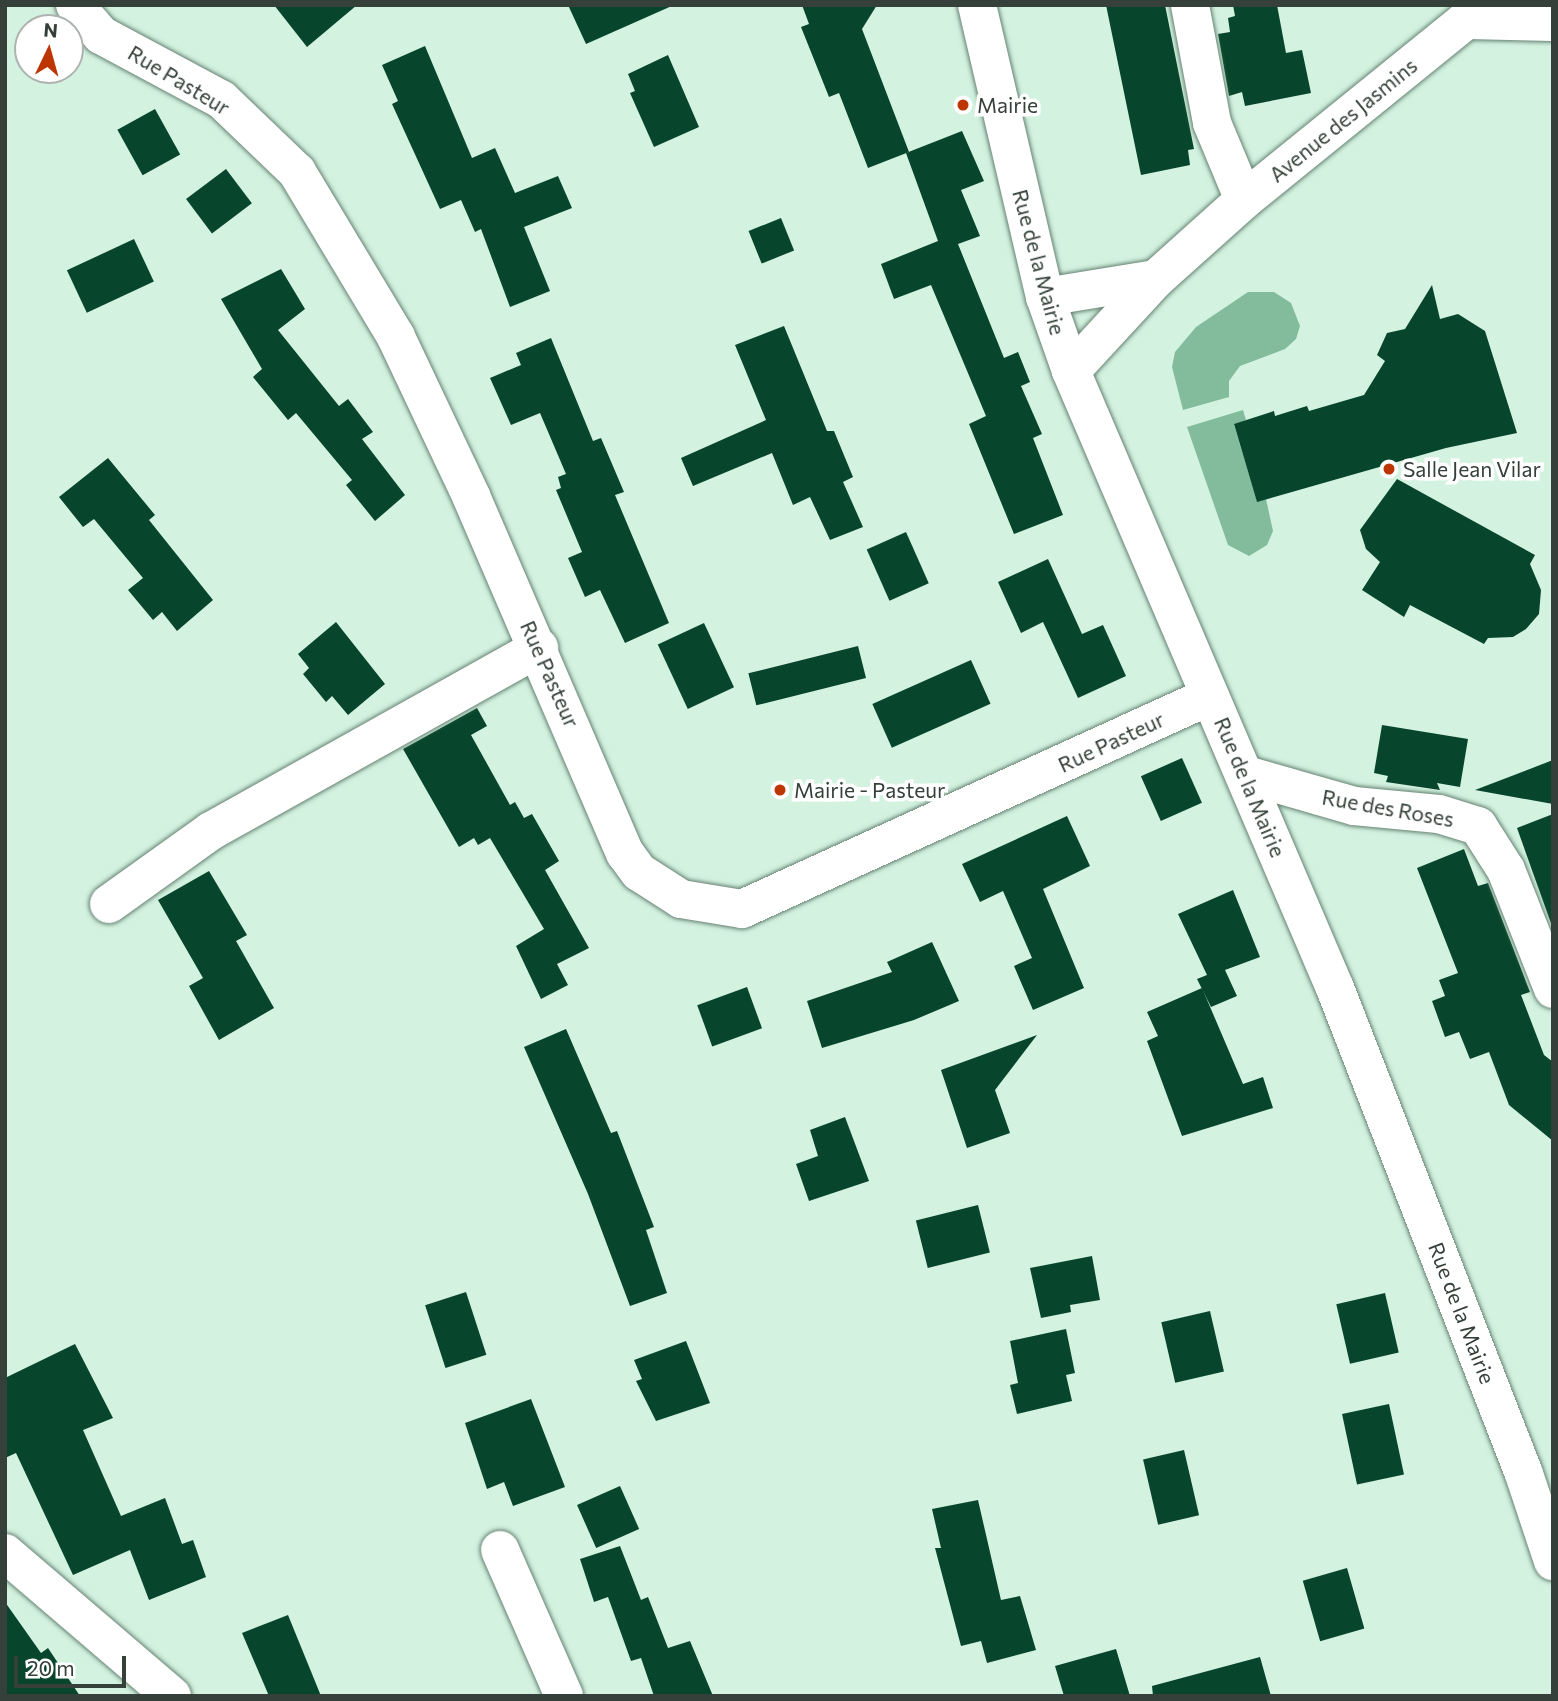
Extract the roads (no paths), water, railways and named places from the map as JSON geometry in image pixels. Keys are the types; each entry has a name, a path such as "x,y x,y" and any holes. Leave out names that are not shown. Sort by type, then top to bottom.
{"street":[{"name":"Rue Pasteur","path":"75,5 101,34 222,100 297,172 396,337 539,648 625,853 639,872 681,900 743,909 1210,696"},
{"name":"Rue de la Mairie","path":"977,5 1045,297 1071,371 1246,775 1538,1468 1553,1561"},
{"path":"1190,5 1212,123 1244,200"},
{"name":"Avenue des Jasmins","path":"1071,371 1156,279 1244,200 1465,12 1553,22"},
{"path":"1045,297 1156,279"},
{"path":"109,904 211,831 539,648"},
{"name":"Rue des Roses","path":"1246,775 1354,806 1439,814 1478,826 1506,870 1553,989"},
{"path":"500,1550 564,1696"},
{"path":"5,1553 172,1696"}],"place":[{"name":"Mairie","path":"963,105"},
{"name":"Salle Jean Vilar","path":"1389,469"},
{"name":"Mairie - Pasteur","path":"780,790"}]}
